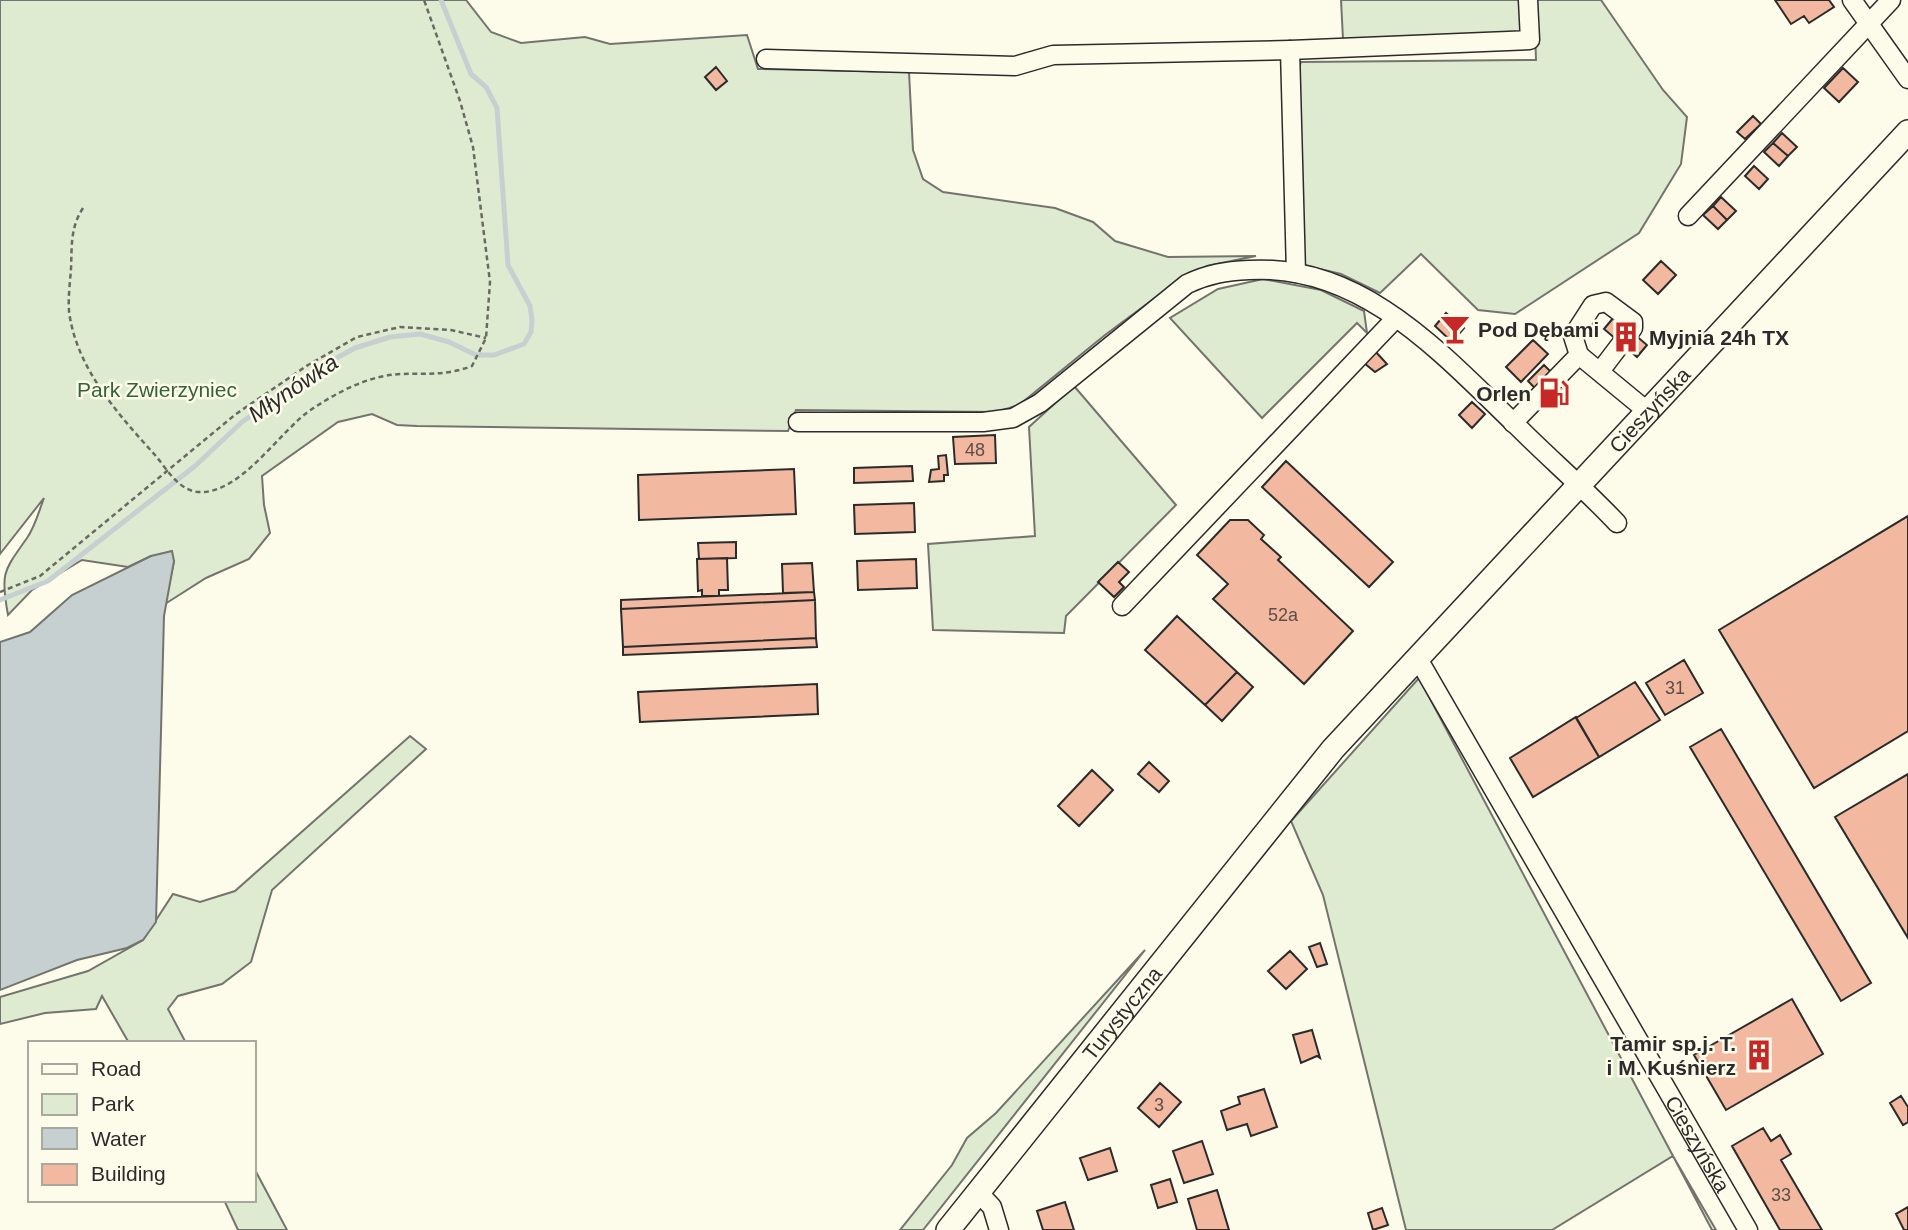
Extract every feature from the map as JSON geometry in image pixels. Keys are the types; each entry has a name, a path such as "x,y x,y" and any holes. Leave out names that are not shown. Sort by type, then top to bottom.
{"main road":[{"name":"Cieszyńska","path":"1294,795 1417,657 1908,132"},
{"name":"Turystyczna","path":"948,1230 1294,795"}],"street":[{"path":"766,59 1015,66 1053,55 1290,50 1530,40 1528,0"},
{"path":"1852,0 1908,79"},
{"path":"1688,216 1869,27 1891,0"},
{"path":"1290,50 1296,273"},
{"path":"798,422 983,422 1013,418 1040,403 1199,278 1213,273 1255,269 1296,273 1340,286 1396,318 1443,353 1617,523"},
{"path":"1601,370 1633,328 1633,322 1606,302 1593,305 1573,336 1579,355 1601,370 1647,411"},
{"path":"1122,606 1396,318"},
{"path":"1513,423 1579,355"},
{"name":"Cieszyńska","path":"1417,657 1748,1230"},
{"path":"978,1192 992,1207 999,1230"}],"path":[{"path":"83,208 73,224 69,311 78,343 91,375 132,429 182,487 199,492 223,485 258,461 309,411 348,387 397,374 449,374 472,366 486,338 490,282 473,147 460,100 424,0"},
{"path":"0,592 40,576 236,414 308,365 357,337 400,327 451,330 486,338"}],"green space":[{"name":"Park Zwierzyniec","path":"0,0 466,0 491,32 521,43 585,37 610,44 747,35 758,69 909,72 913,150 923,179 943,192 1055,208 1093,222 1115,241 1168,257 1256,256 1207,266 1179,280 1105,335 1019,405 996,412 796,410 788,431 417,426 397,425 372,414 338,422 262,476 270,533 249,559 206,578 165,604 174,561 151,556 128,567 82,560 32,590 8,615 4,589 6,573 32,529 44,498 0,554"},
{"path":"1341,0 1521,0 1523,33 1343,39"},
{"path":"1534,0 1601,0 1663,90 1687,117 1681,164 1639,233 1515,314 1478,310 1421,254 1380,293 1341,274 1303,265 1296,75 1301,62 1536,60"},
{"path":"1263,279 1321,290 1364,311 1367,333 1357,323 1262,418 1170,318 1218,289"},
{"path":"1074,386 1176,505 1066,616 1064,633 933,630 928,544 1035,536 1029,427"},
{"path":"1419,678 1673,1156 1552,1230 1406,1230 1323,895 1291,821"},
{"path":"410,736 426,749 272,890 251,962 222,984 178,996 168,1009 185,1041 128,1041 102,996 96,1009 45,1013 0,1024 0,997 88,971 143,940 173,894 200,902 235,891"},
{"path":"1145,950 923,1230 900,1230 952,1165 967,1138 996,1113"},
{"path":"1673,1156 1716,1230 1712,1230"},
{"path":"256,1172 287,1230 238,1230 225,1202 256,1202"}],"water":[{"path":"172,551 174,561 164,616 156,922 143,940 127,948 77,960 0,990 0,642 30,632 72,595 151,556"}],"building":[{"path":"1775,0 1829,0 1834,7 1809,23 1804,16 1791,24"},
{"path":"716,67 727,81 716,90 705,77"},
{"path":"1843,68 1858,82 1839,102 1824,88"},
{"path":"1753,116 1761,124 1745,139 1737,132"},
{"path":"1782,133 1797,147 1788,156 1773,143"},
{"path":"1773,143 1788,156 1779,166 1764,152"},
{"path":"1754,166 1768,179 1759,189 1745,176"},
{"path":"1721,197 1736,211 1727,220 1713,206"},
{"path":"1713,206 1727,220 1718,229 1703,215"},
{"path":"1661,261 1676,275 1658,294 1643,280"},
{"path":"1446,313 1464,328 1452,342 1435,326"},
{"name":"Myjnia 24h TX","path":"1614,317 1647,345 1637,357 1604,329"},
{"path":"1533,340 1548,354 1521,382 1506,367"},
{"path":"1375,351 1387,364 1375,372 1364,363"},
{"path":"1544,365 1567,388 1551,405 1528,381"},
{"path":"1472,402 1485,414 1472,428 1459,415"},
{"path":"995,435 996,463 955,464 953,437"},
{"path":"946,455 948,475 944,475 944,481 929,482 931,470 939,469 938,456"},
{"path":"1286,461 1393,562 1369,587 1262,487"},
{"path":"912,466 913,481 854,483 854,468"},
{"path":"794,469 796,514 639,520 638,475"},
{"path":"914,503 915,532 855,534 854,505"},
{"path":"1908,516 1908,731 1814,788 1719,630"},
{"path":"1230,520 1248,520 1264,535 1261,539 1281,557 1278,560 1353,631 1304,684 1213,599 1228,584 1197,555"},
{"path":"736,542 736,558 699,559 698,543"},
{"path":"727,558 728,590 719,590 719,596 702,596 702,590 698,591 697,559"},
{"path":"916,559 917,588 858,590 857,561"},
{"path":"1118,562 1129,572 1119,582 1124,587 1114,597 1098,582"},
{"path":"812,563 814,592 783,593 782,564"},
{"path":"814,592 815,600 621,609 621,600"},
{"path":"815,600 816,638 623,647 621,609"},
{"path":"1177,616 1237,672 1205,705 1145,650"},
{"path":"816,638 817,647 623,655 623,647"},
{"path":"1684,660 1703,693 1665,715 1646,683"},
{"path":"1237,672 1253,687 1222,721 1205,705"},
{"path":"1635,682 1660,720 1599,757 1576,718"},
{"path":"817,684 818,714 640,722 638,692"},
{"path":"1576,717 1599,757 1533,797 1510,758"},
{"path":"1721,729 1871,983 1841,1001 1690,747"},
{"path":"1149,762 1169,781 1159,792 1138,774"},
{"path":"1092,770 1113,790 1079,826 1058,806"},
{"path":"1908,774 1908,938 1835,817"},
{"path":"1320,943 1327,964 1317,967 1309,947"},
{"path":"1290,951 1307,969 1286,989 1268,971"},
{"name":"Tamir sp.j. T. i M. Kuśnierz","path":"1792,999 1823,1054 1726,1110 1694,1055"},
{"path":"1312,1030 1320,1058 1317,1056 1301,1063 1293,1035"},
{"path":"1160,1083 1181,1102 1159,1127 1138,1108"},
{"path":"1264,1089 1277,1127 1251,1136 1247,1124 1227,1130 1221,1111 1240,1104 1238,1097"},
{"path":"1901,1096 1908,1107 1908,1122 1903,1125 1890,1103"},
{"path":"1763,1128 1771,1141 1780,1135 1791,1154 1781,1160 1822,1230 1780,1230 1732,1146"},
{"path":"1202,1141 1213,1174 1184,1183 1173,1151"},
{"path":"1110,1148 1117,1171 1088,1180 1080,1158"},
{"path":"1170,1179 1177,1202 1158,1208 1151,1185"},
{"path":"1217,1190 1229,1230 1197,1230 1188,1199"},
{"path":"1065,1202 1074,1230 1043,1230 1037,1211"},
{"path":"1908,1207 1908,1230 1904,1230 1896,1214"},
{"path":"1382,1208 1388,1225 1373,1230 1368,1213"}],"waterway":[{"name":"Młynówka","path":"0,600 48,581 195,466 242,422 318,368 355,348 390,337 420,334 449,342 476,355 494,355 524,344 531,332 532,320 530,306 508,265 497,108 486,87 471,74 441,0"}],"place":[{"name":"Pod Dębami","path":"1455,329"},
{"name":"Myjnia 24h TX","path":"1626,337"},
{"name":"Orlen","path":"1554,393"},
{"name":"Tamir sp.j. T. i M. Kuśnierz","path":"1759,1055"}]}
